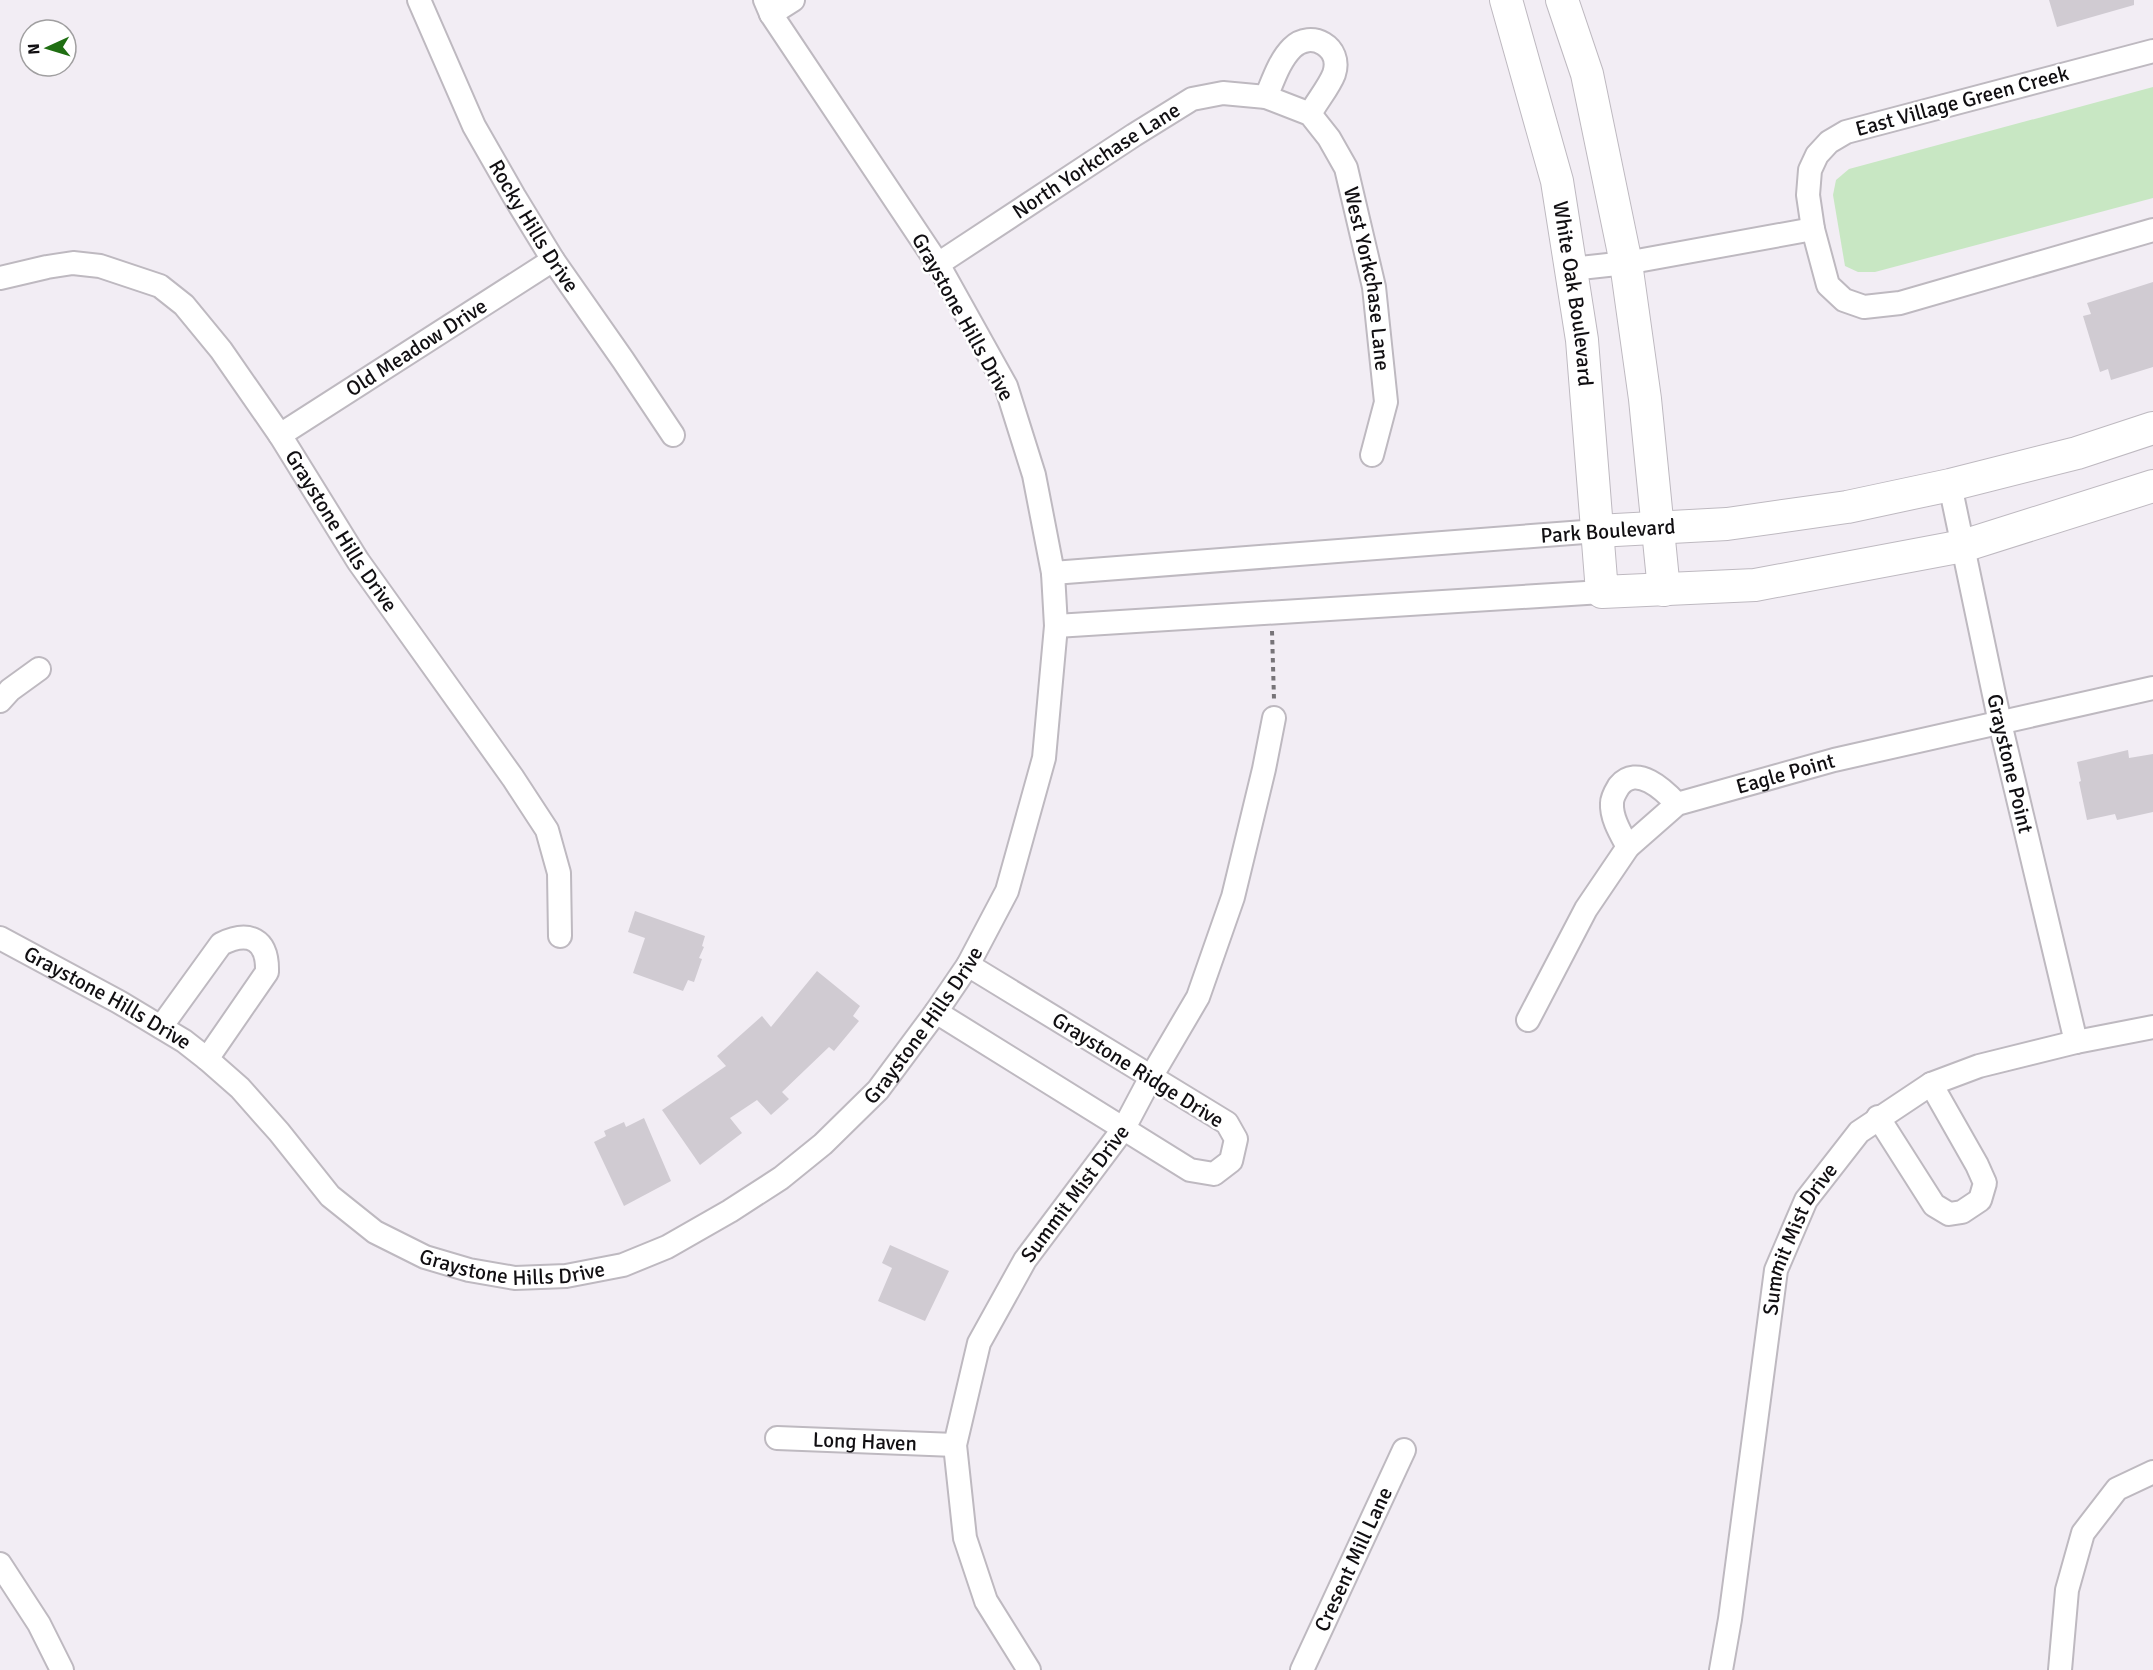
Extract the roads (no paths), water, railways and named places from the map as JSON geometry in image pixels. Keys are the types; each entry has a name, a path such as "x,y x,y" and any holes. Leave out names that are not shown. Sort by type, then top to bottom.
{"street":[{"name":"Rocky Hills Drive","path":"420,0 474,126 552,260 673,435"},
{"path":"768,7 793,0"},
{"name":"White Oak Boulevard","path":"1506,0 1557,181 1582,340 1602,592"},
{"path":"1562,0 1587,74 1626,263 1645,399 1664,590"},
{"name":"Graystone Hills Drive","path":"0,938 119,1002 207,1059 240,1088 330,1196 375,1232 424,1257 469,1270 515,1278 566,1276 623,1265 667,1247 730,1211 781,1178 823,1144 878,1090 936,1012 968,964 1007,891 1044,758 1056,626 1053,573 1034,475 1006,386 938,264 768,7"},
{"path":"1266,97 1280,63 1293,46 1316,39 1325,43 1331,50 1335,62 1334,74 1310,114"},
{"name":"East Village Green Creek","path":"2153,51 1846,132 1817,155 1810,170 1808,195 1813,229 1828,285 1844,300 1864,307 1900,303 2153,230"},
{"name":"North Yorkchase Lane","path":"938,264 1192,99 1223,93 1266,97 1310,114"},
{"name":"West Yorkchase Lane","path":"1310,114 1329,138 1346,168 1374,287 1386,402 1372,455"},
{"path":"1571,269 1626,263 1813,229"},
{"name":"Old Meadow Drive","path":"280,435 552,260"},
{"name":"Graystone Hills Drive","path":"0,278 73,263 100,266 160,286 184,305 280,435 358,561 513,778 547,830 559,873 560,936"},
{"name":"Park Boulevard","path":"1053,573 1658,526 1727,524 1847,507 1950,485 2078,453 2153,428"},
{"name":"Graystone Point","path":"1950,485 2000,723 2076,1042"},
{"path":"1056,626 1602,592 1755,585 1963,546 2153,486"},
{"path":"0,700 39,669"},
{"name":"Eagle Point","path":"1528,1020 1586,909 1628,847 1677,804 1834,760 2153,688"},
{"name":"Summit Mist Drive","path":"1029,1670 986,1601 965,1538 956,1445 979,1343 1025,1260 1124,1128 1198,998 1233,897 1274,718"},
{"path":"1628,847 1619,831 1611,802 1615,792 1624,781 1634,777 1648,780 1668,794 1677,804"},
{"path":"161,1028 221,944 234,938 250,937 260,945 267,958 267,972 207,1059"},
{"name":"Graystone Ridge Drive","path":"936,1012 1190,1170 1214,1174 1231,1161 1236,1139 1227,1123 968,964"},
{"name":"Summit Mist Drive","path":"1726,1669 1776,1270 1806,1200 1859,1132 1878,1117 1931,1084 1979,1066 2076,1042 2153,1027"},
{"path":"1878,1117 1934,1205 1949,1214 1962,1212 1980,1200 1985,1183 1931,1084"},
{"name":"Long Haven","path":"777,1438 956,1445"},
{"name":"Cresent Mill Lane","path":"1302,1670 1404,1450"},
{"path":"2060,1670 2067,1590 2083,1533 2117,1489 2153,1472"},
{"path":"0,1564 39,1624 62,1670"}]}
